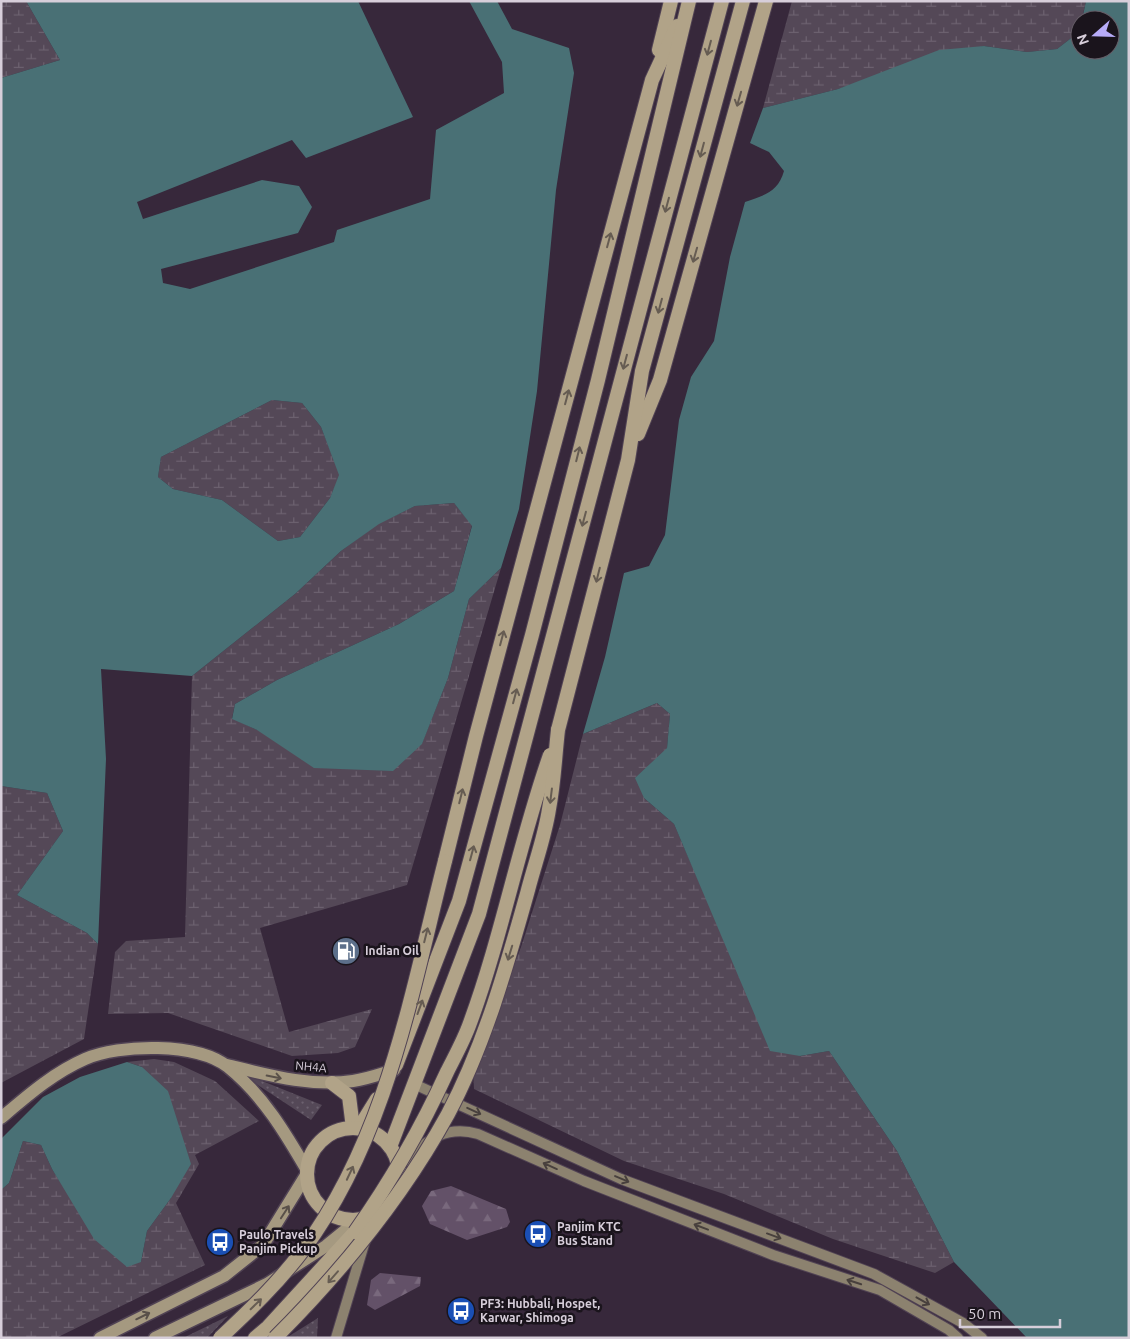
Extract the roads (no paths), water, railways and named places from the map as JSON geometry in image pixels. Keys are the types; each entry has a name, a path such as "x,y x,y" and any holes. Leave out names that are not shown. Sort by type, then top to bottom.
{"highway":[{"path":"220,1338 261,1299 304,1250 342,1189 374,1122 411,995 476,736 652,80 671,1"},
{"path":"652,80 689,1"},
{"path":"356,1128 394,1070 413,1025 459,901 532,635 595,389 689,1"},
{"path":"390,1147 479,914 722,1"},
{"path":"255,1338 272,1332 354,1232 388,1186 423,1125 469,1024 498,934 532,806 558,730 628,460 642,371 743,1"},
{"path":"628,460 660,380 766,1"},
{"path":"332,1083 349,1096 356,1128"},
{"path":"356,1128 377,1134 390,1147 399,1169 393,1196 382,1210 372,1216 358,1220 345,1219 333,1215 322,1207 314,1197 308,1172 310,1158 322,1141 339,1130 356,1128"}],"main road":[{"name":"NH4A","path":"1,1118 27,1095 55,1076 86,1059 128,1050 174,1047 201,1054 227,1065 280,1078 332,1083 354,1081 394,1070"},
{"path":"100,1338 224,1276 264,1245 308,1172 288,1137 266,1107 227,1065"},
{"path":"414,1084 621,1179 874,1274 963,1323 982,1338"},
{"path":"399,1169 420,1145 435,1138 464,1130 471,1132 584,1181 773,1255 880,1290 949,1330 958,1338"},
{"path":"336,1338 372,1216"},
{"path":"155,1338 267,1284 326,1246 358,1220"}],"place":[{"name":"Indian Oil","path":"346,951"},
{"name":"Panjim KTC Bus Stand","path":"538,1234"},
{"name":"Paulo Travels Panjim Pickup","path":"220,1242"},
{"name":"PF3: Hubbali, Hospet, Karwar, Shimoga","path":"461,1311"}]}
